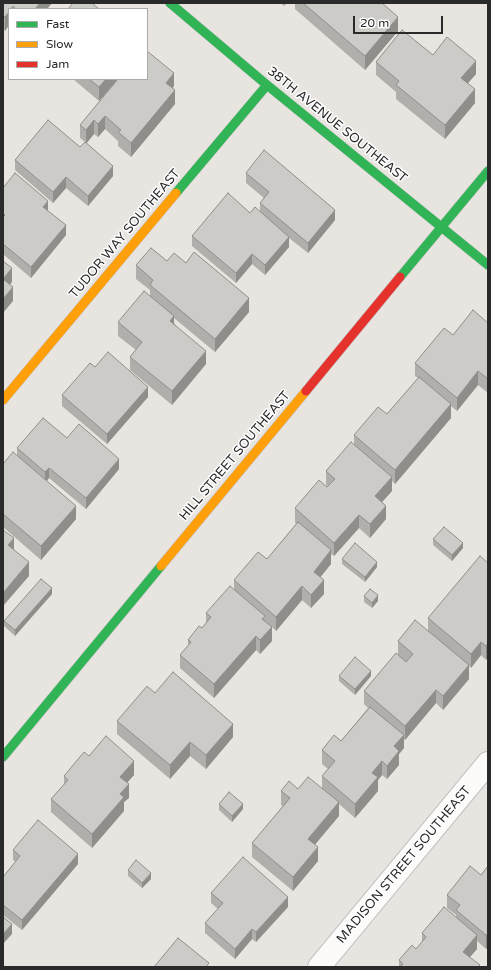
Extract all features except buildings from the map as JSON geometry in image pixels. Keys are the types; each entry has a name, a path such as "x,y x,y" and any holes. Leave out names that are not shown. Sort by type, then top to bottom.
{"street":[{"name":"38TH AVENUE SOUTHEAST","path":"170,3 267,85 488,266"},
{"name":"TUDOR WAY SOUTHEAST","path":"3,400 267,85"},
{"name":"HILL STREET SOUTHEAST","path":"3,757 488,171"},
{"name":"MADISON STREET SOUTHEAST","path":"319,967 488,763"}],"traffic: fast":[{"path":"170,3 267,85 488,265"},
{"path":"176,193 267,85"},
{"path":"400,277 488,171"},
{"path":"3,757 161,566"}],"traffic: slow":[{"path":"3,400 176,193"},
{"path":"161,566 306,391"}],"traffic: jam":[{"path":"306,391 400,277"}]}
